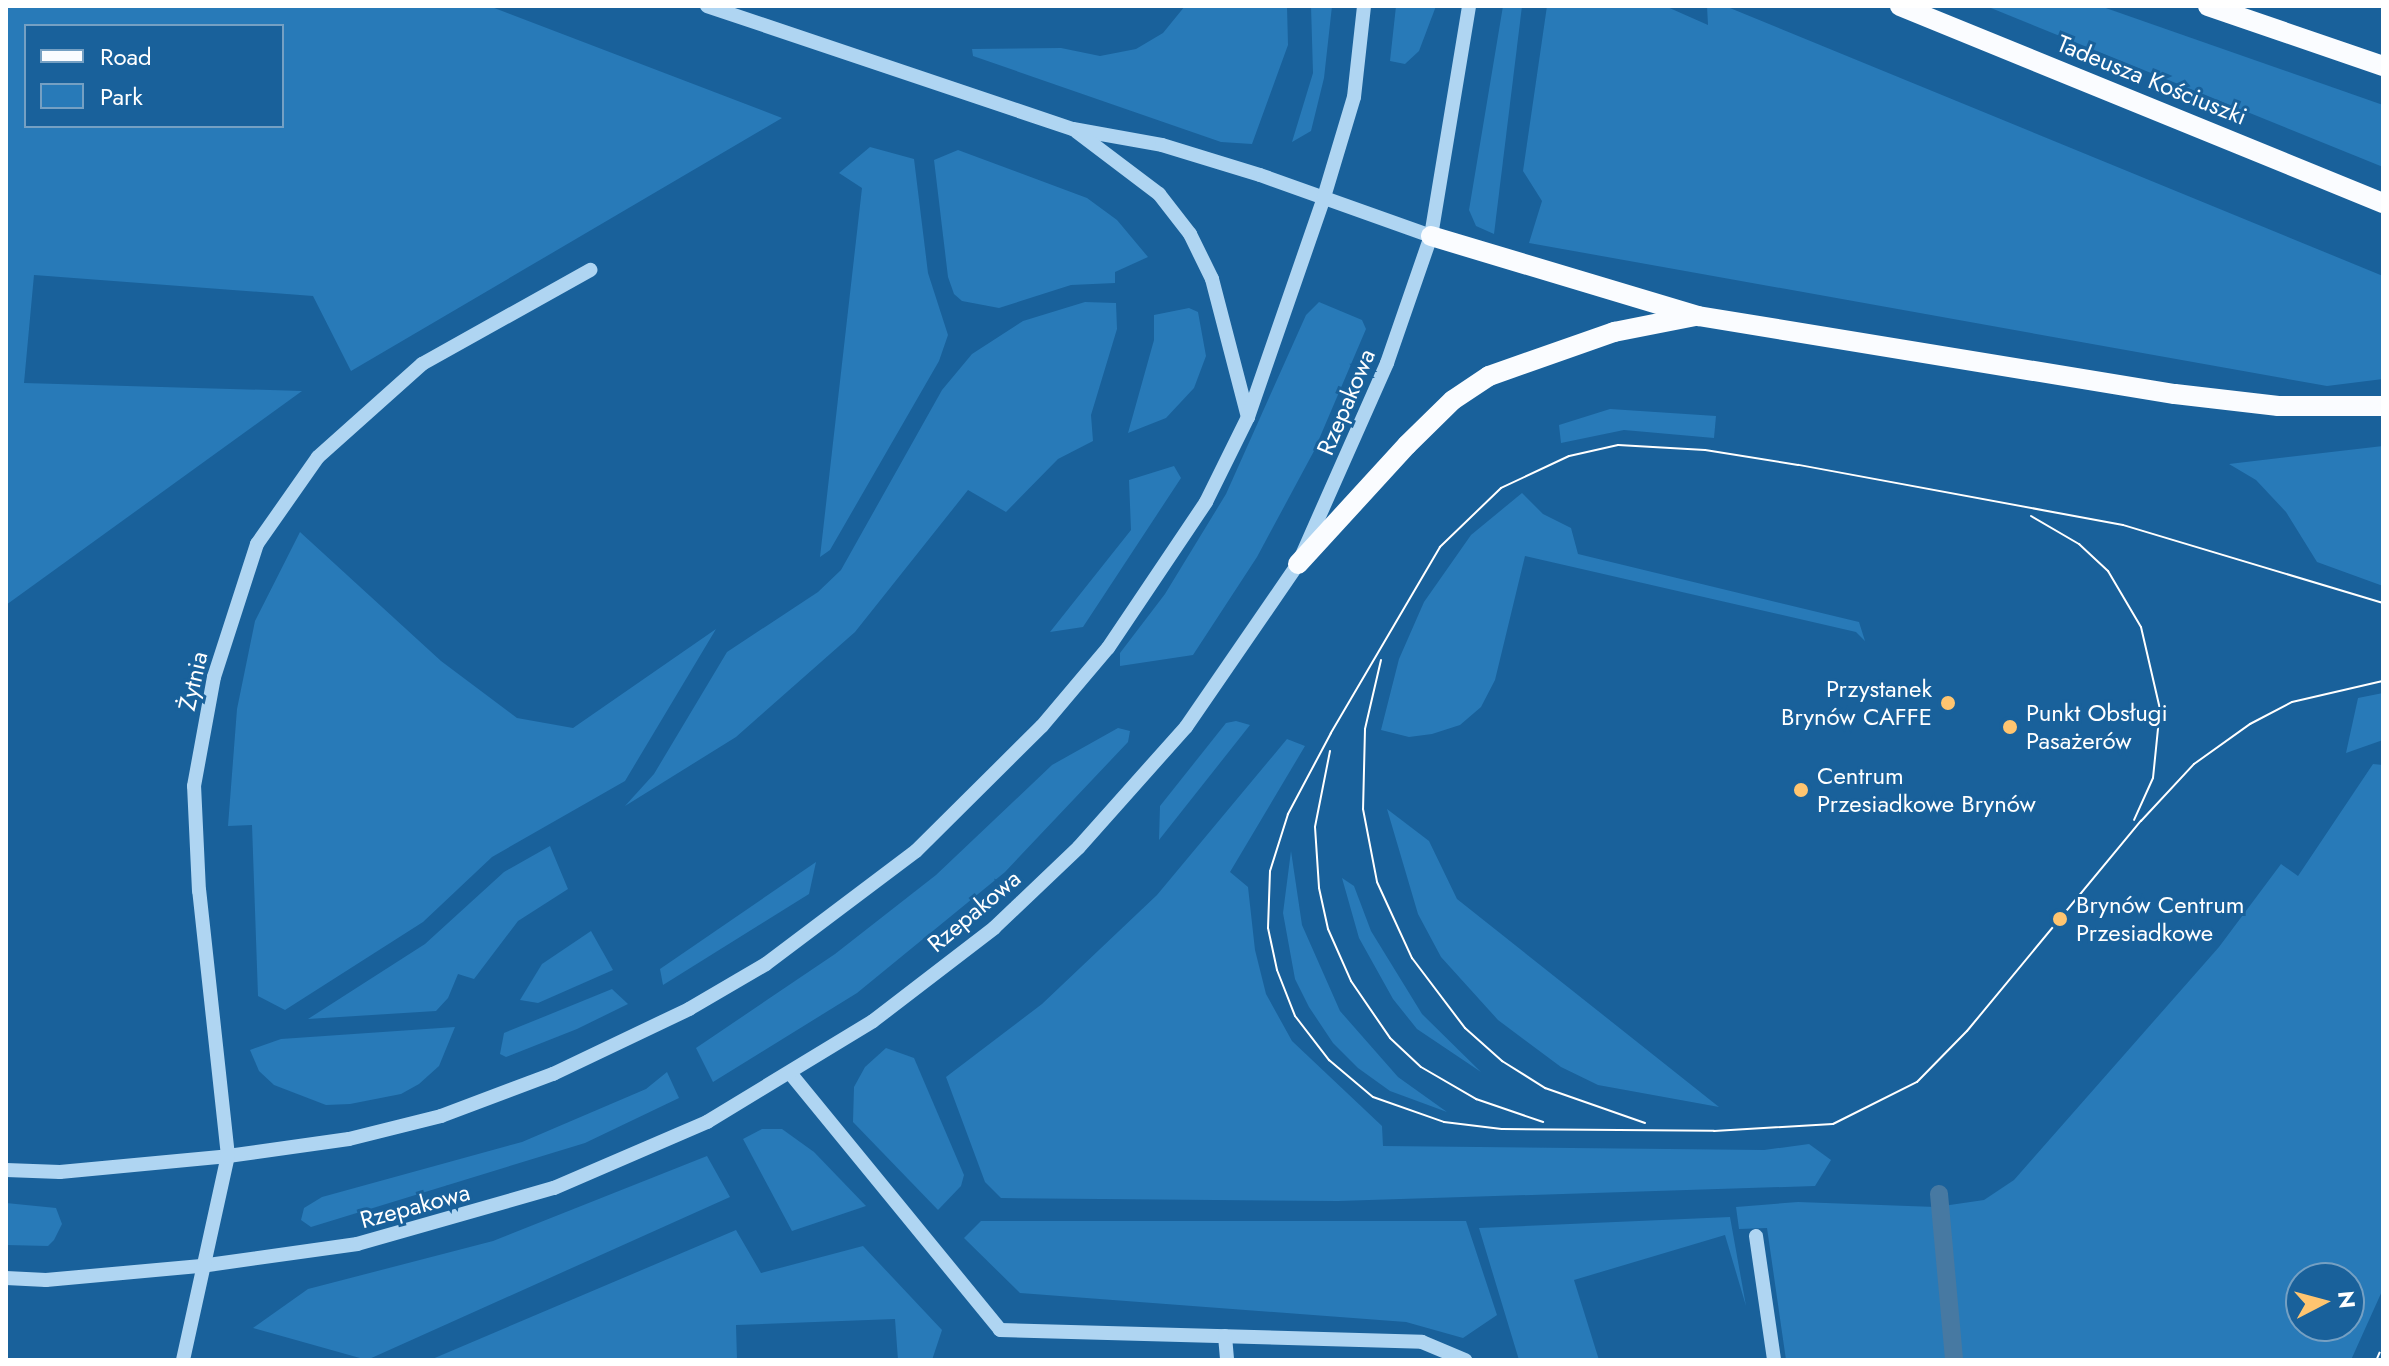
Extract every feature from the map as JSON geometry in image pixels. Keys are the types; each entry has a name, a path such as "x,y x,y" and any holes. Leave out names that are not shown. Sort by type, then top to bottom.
{"main road":[{"name":"Tadeusza Kościuszki","path":"1900,6 2383,203"},
{"path":"2208,6 2383,66"},
{"path":"1431,236 1698,316 2175,394 2278,406 2383,406"},
{"path":"1298,564 1407,445 1453,400 1489,376 1614,332 1698,316"}],"street":[{"path":"707,6 1073,129 1162,145 1324,197 1431,236"},
{"path":"6,1170 60,1172 228,1156 364,1135 441,1116 553,1074 689,1009 766,964 837,913 959,812 1108,648 1206,502 1248,417 1324,197 1354,97 1364,6"},
{"name":"Rzepakowa","path":"6,1278 46,1280 201,1266 357,1244 554,1188 707,1122 790,1073 873,1021 994,928 1079,847 1194,716 1298,564 1387,363 1431,236 1469,6"},
{"path":"1073,129 1159,194 1190,234 1212,279 1248,417"},
{"name":"Żytnia","path":"183,1360 201,1266 228,1156 199,891 194,786 214,677 257,544 318,457 422,364 590,270"},
{"path":"790,1073 1000,1330 1422,1342 1465,1360"},
{"path":"1756,1236 1774,1360"},
{"path":"1225,1336 1227,1360"}],"green space":[{"path":"6,6 489,6 782,118 351,371 313,296 34,275 24,383 302,391 6,605"},
{"path":"1185,6 1287,6 1288,45 1252,144 1221,142 973,56 972,49 1061,48 1100,56 1136,49 1163,33"},
{"path":"1311,6 1332,6 1324,78 1311,131 1292,142 1313,73"},
{"path":"1396,6 1436,6 1419,51 1405,64 1390,61"},
{"path":"1503,6 1522,6 1494,234 1476,226 1469,210"},
{"path":"1547,6 1665,6 1708,25 1707,6 1725,6 2383,276 2383,379 2327,386 1529,243 1542,201 1523,171"},
{"path":"1986,6 2100,6 2383,105 2383,167"},
{"path":"870,147 914,159 928,273 948,335 939,361 830,550 820,557 862,188 839,173"},
{"path":"958,150 1087,198 1117,220 1148,257 1115,272 1115,283 1071,285 999,308 962,301 954,294 948,277 934,160"},
{"path":"1085,302 1116,303 1117,329 1091,415 1093,441 1058,459 1006,512 968,490 855,632 736,737 625,806 654,774 727,652 818,592 841,570 942,390 972,354 1023,321"},
{"path":"1319,302 1362,320 1366,329 1314,451 1257,557 1193,655 1120,666 1120,653 1165,594 1226,494 1306,315"},
{"path":"1189,308 1198,312 1206,356 1194,388 1166,418 1128,433 1154,340 1154,315"},
{"path":"1610,409 1716,416 1714,438 1624,430 1561,443 1559,425"},
{"path":"2383,446 2383,586 2317,562 2286,512 2256,480 2229,464"},
{"path":"1174,466 1181,478 1083,627 1050,632 1131,530 1129,480"},
{"path":"1522,493 1543,514 1571,528 1578,554 1859,622 1865,641 1856,632 1525,556 1495,680 1481,707 1460,725 1432,734 1409,737 1381,730 1399,659 1424,602 1471,535"},
{"path":"300,532 441,661 517,718 573,728 716,629 625,781 492,857 423,922 285,1010 258,996 252,825 228,826 237,709 255,621"},
{"path":"2383,693 2383,740 2346,753 2358,698"},
{"path":"1236,721 1250,725 1159,840 1160,806 1226,723"},
{"path":"1118,728 1130,731 1128,742 1005,872 857,993 713,1082 696,1048 835,954 936,875 1052,765"},
{"path":"1287,739 1305,746 1230,872 1248,887 1255,950 1266,994 1292,1041 1382,1126 1383,1146 1764,1150 1809,1144 1831,1160 1815,1186 1338,1201 1001,1198 985,1182 946,1077 1042,1004 1157,895"},
{"path":"2373,764 2383,765 2383,1289 2365,1329 2365,1262 2285,1262 2285,1342 2359,1342 2351,1360 1786,1360 1767,1228 1739,1229 1736,1207 1798,1202 1936,1207 1984,1200 2014,1180 2219,947 2281,864 2298,876"},
{"path":"1387,809 1429,841 1457,899 1719,1107 1598,1085 1561,1067 1498,1020 1441,957 1418,914"},
{"path":"550,846 568,889 518,921 474,979 458,974 448,998 436,1011 308,1019 425,944 504,872"},
{"path":"1291,851 1302,925 1340,1011 1398,1077 1447,1112 1390,1091 1358,1068 1333,1043 1309,1007 1295,979 1283,913"},
{"path":"816,862 809,894 663,985 660,969"},
{"path":"1342,878 1354,886 1371,931 1422,1014 1481,1072 1417,1029 1393,999 1359,938"},
{"path":"591,931 613,970 538,1003 520,1000 542,964"},
{"path":"612,989 628,1004 577,1029 506,1057 500,1054 504,1033"},
{"path":"455,1027 439,1066 419,1084 401,1094 350,1104 326,1105 274,1085 259,1071 250,1050 281,1039"},
{"path":"886,1048 914,1058 964,1175 961,1186 938,1210 853,1122 854,1087 865,1067"},
{"path":"667,1072 679,1098 585,1143 311,1227 301,1220 304,1208 322,1197 522,1142 646,1089"},
{"path":"762,1129 782,1129 814,1152 866,1206 792,1231 743,1139"},
{"path":"707,1156 730,1197 367,1360 253,1328 308,1289 493,1241"},
{"path":"6,1203 56,1208 62,1224 54,1240 48,1246 6,1245"},
{"path":"1730,1217 1746,1306 1725,1235 1574,1280 1599,1360 1519,1360 1479,1228"},
{"path":"981,1221 1466,1221 1497,1315 1463,1338 1406,1322 1020,1293 964,1238"},
{"path":"736,1230 761,1273 863,1246 942,1330 932,1360 898,1360 895,1319 736,1325 737,1360 430,1360"}],"waterway":[{"path":"1939,1194 1954,1360"}],"tram line":[{"path":"2383,603 2123,525 1798,465 1705,450 1618,445 1569,456 1501,488 1440,547 1331,733 1288,814 1270,871 1268,928 1277,970 1295,1016 1329,1060 1373,1097 1444,1122 1502,1129 1714,1131 1833,1124 1917,1082 1967,1031 2141,821 2194,764 2250,724 2292,702 2383,681"},
{"path":"2031,516 2079,544 2108,571 2141,627 2160,709 2153,778 2134,820"},
{"path":"1381,660 1365,729 1363,809 1377,882 1412,958 1465,1028 1502,1061 1545,1088 1645,1123"},
{"path":"1330,751 1315,827 1319,888 1328,929 1351,981 1390,1038 1421,1067 1476,1099 1543,1122"}],"railway":[{"path":"2380,1360 2383,1353"}],"place":[{"name":"Przystanek Brynów CAFFE","path":"1948,703"},
{"name":"Punkt Obsługi Pasażerów","path":"2010,727"},
{"name":"Centrum Przesiadkowe Brynów","path":"1801,790"},
{"name":"Brynów Centrum Przesiadkowe","path":"2060,919"}]}
